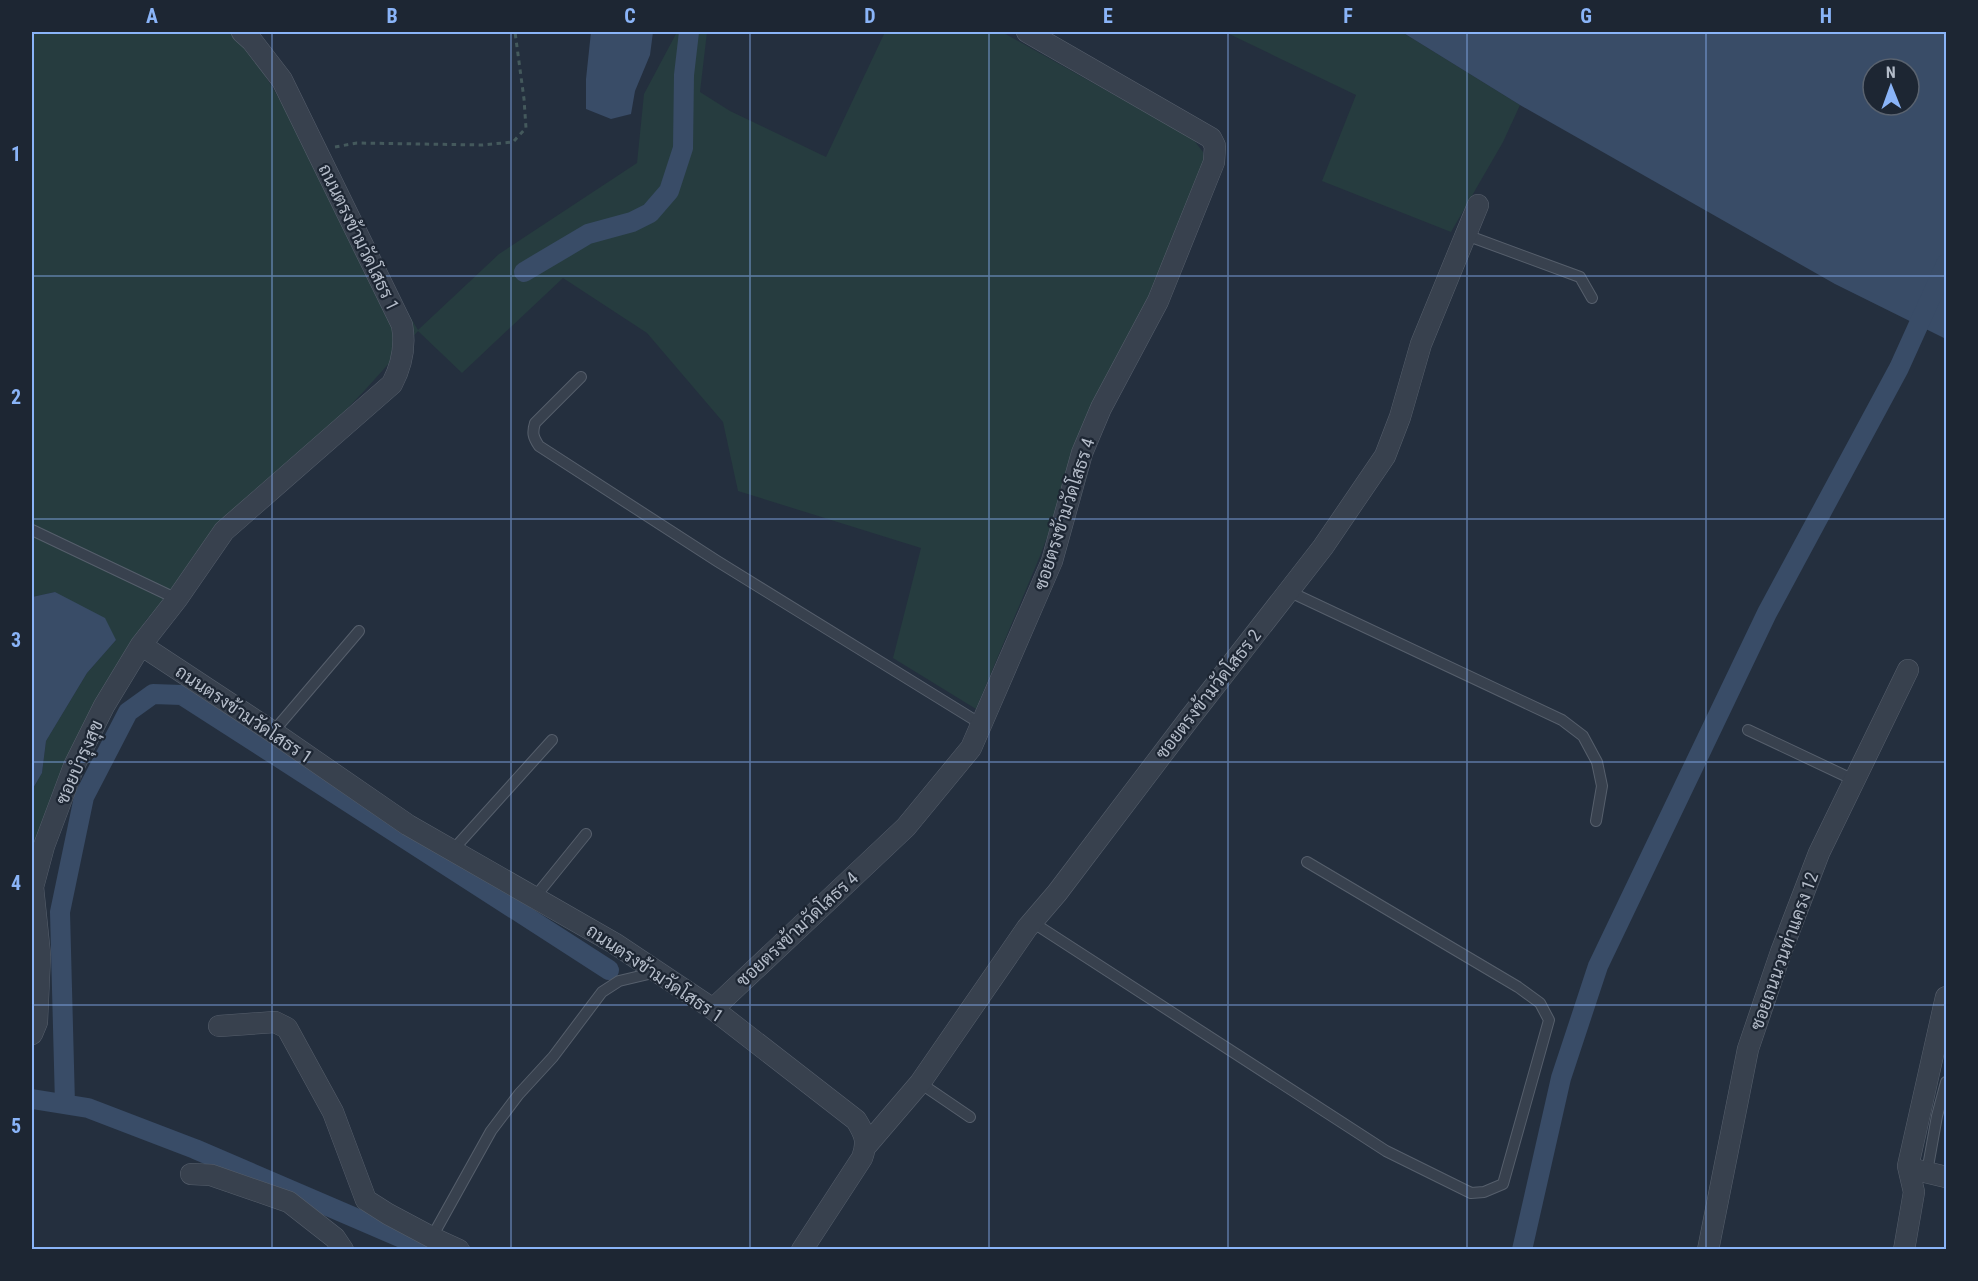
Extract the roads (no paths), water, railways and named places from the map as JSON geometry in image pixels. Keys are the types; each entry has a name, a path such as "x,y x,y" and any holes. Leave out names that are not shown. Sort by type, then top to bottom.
{"street":[{"name":"ถนนตรงข้ามวัดโสธร 1","path":"242,32 252,41 282,80 402,325 405,340 398,372 392,384 224,531 177,599 141,645 408,825 614,943 713,1009 856,1120 862,1129 867,1145"},
{"name":"ซอยตรงข้ามวัดโสธร 4","path":"713,1009 906,827 971,748 1052,561 1082,453 1101,408 1158,301 1214,162 1216,153 1211,138 1027,32"},
{"name":"ซอยตรงข้ามวัดโสธร 2","path":"867,1145 920,1083 1032,922 1057,893 1323,547 1385,456 1400,417 1421,344 1479,205"},
{"name":"ซอยบำรุงสุข","path":"32,1034 37,1022 40,955 32,886 44,846 74,766 104,706 141,645"},
{"name":"ซอยถนนวนท่าแครง 12","path":"1708,1250 1749,1049 1781,952 1819,853 1908,670"},
{"path":"1904,1250 1914,1192 1927,1172 1947,997"},
{"path":"219,1026 275,1022 287,1028 333,1112 366,1200 388,1214 459,1250"},
{"path":"802,1250 862,1158 867,1145"},
{"path":"191,1174 211,1175 289,1202 334,1238 343,1250"}],"lane":[{"path":"1466,235 1580,277 1592,298"},
{"path":"581,377 535,423 533,437 539,446 717,561 981,724"},
{"path":"32,530 177,599"},
{"path":"1288,591 1562,720 1583,736 1598,762 1602,786 1596,821"},
{"path":"273,732 359,631"},
{"path":"1748,730 1854,780"},
{"path":"452,850 552,740"},
{"path":"535,897 586,834"},
{"path":"1032,922 1386,1150 1471,1193 1484,1192 1503,1184 1550,1020 1540,1003 1518,987 1307,862"},
{"path":"432,1237 491,1131 519,1094 554,1057 602,992 619,981 657,972"},
{"path":"1927,1172 1936,1116 1947,1082"},
{"path":"920,1083 970,1117"}],"water":[{"path":"591,32 653,32 650,55 635,91 631,114 611,119 586,109 586,79"},
{"path":"1402,32 1946,32 1946,339 1835,284 1520,105"},
{"path":"55,592 105,618 116,640 87,673 46,741 42,773 32,790 32,597"}],"waterway":[{"path":"524,272 588,234 632,222 650,213 669,191 683,148 684,75 689,32"},
{"path":"1522,1250 1561,1078 1598,966 1767,613 1899,368 1946,264"},
{"path":"65,1104 60,912 84,797 128,712 153,694 182,695 609,970"},
{"path":"32,1099 88,1108 195,1149 423,1247"}]}
